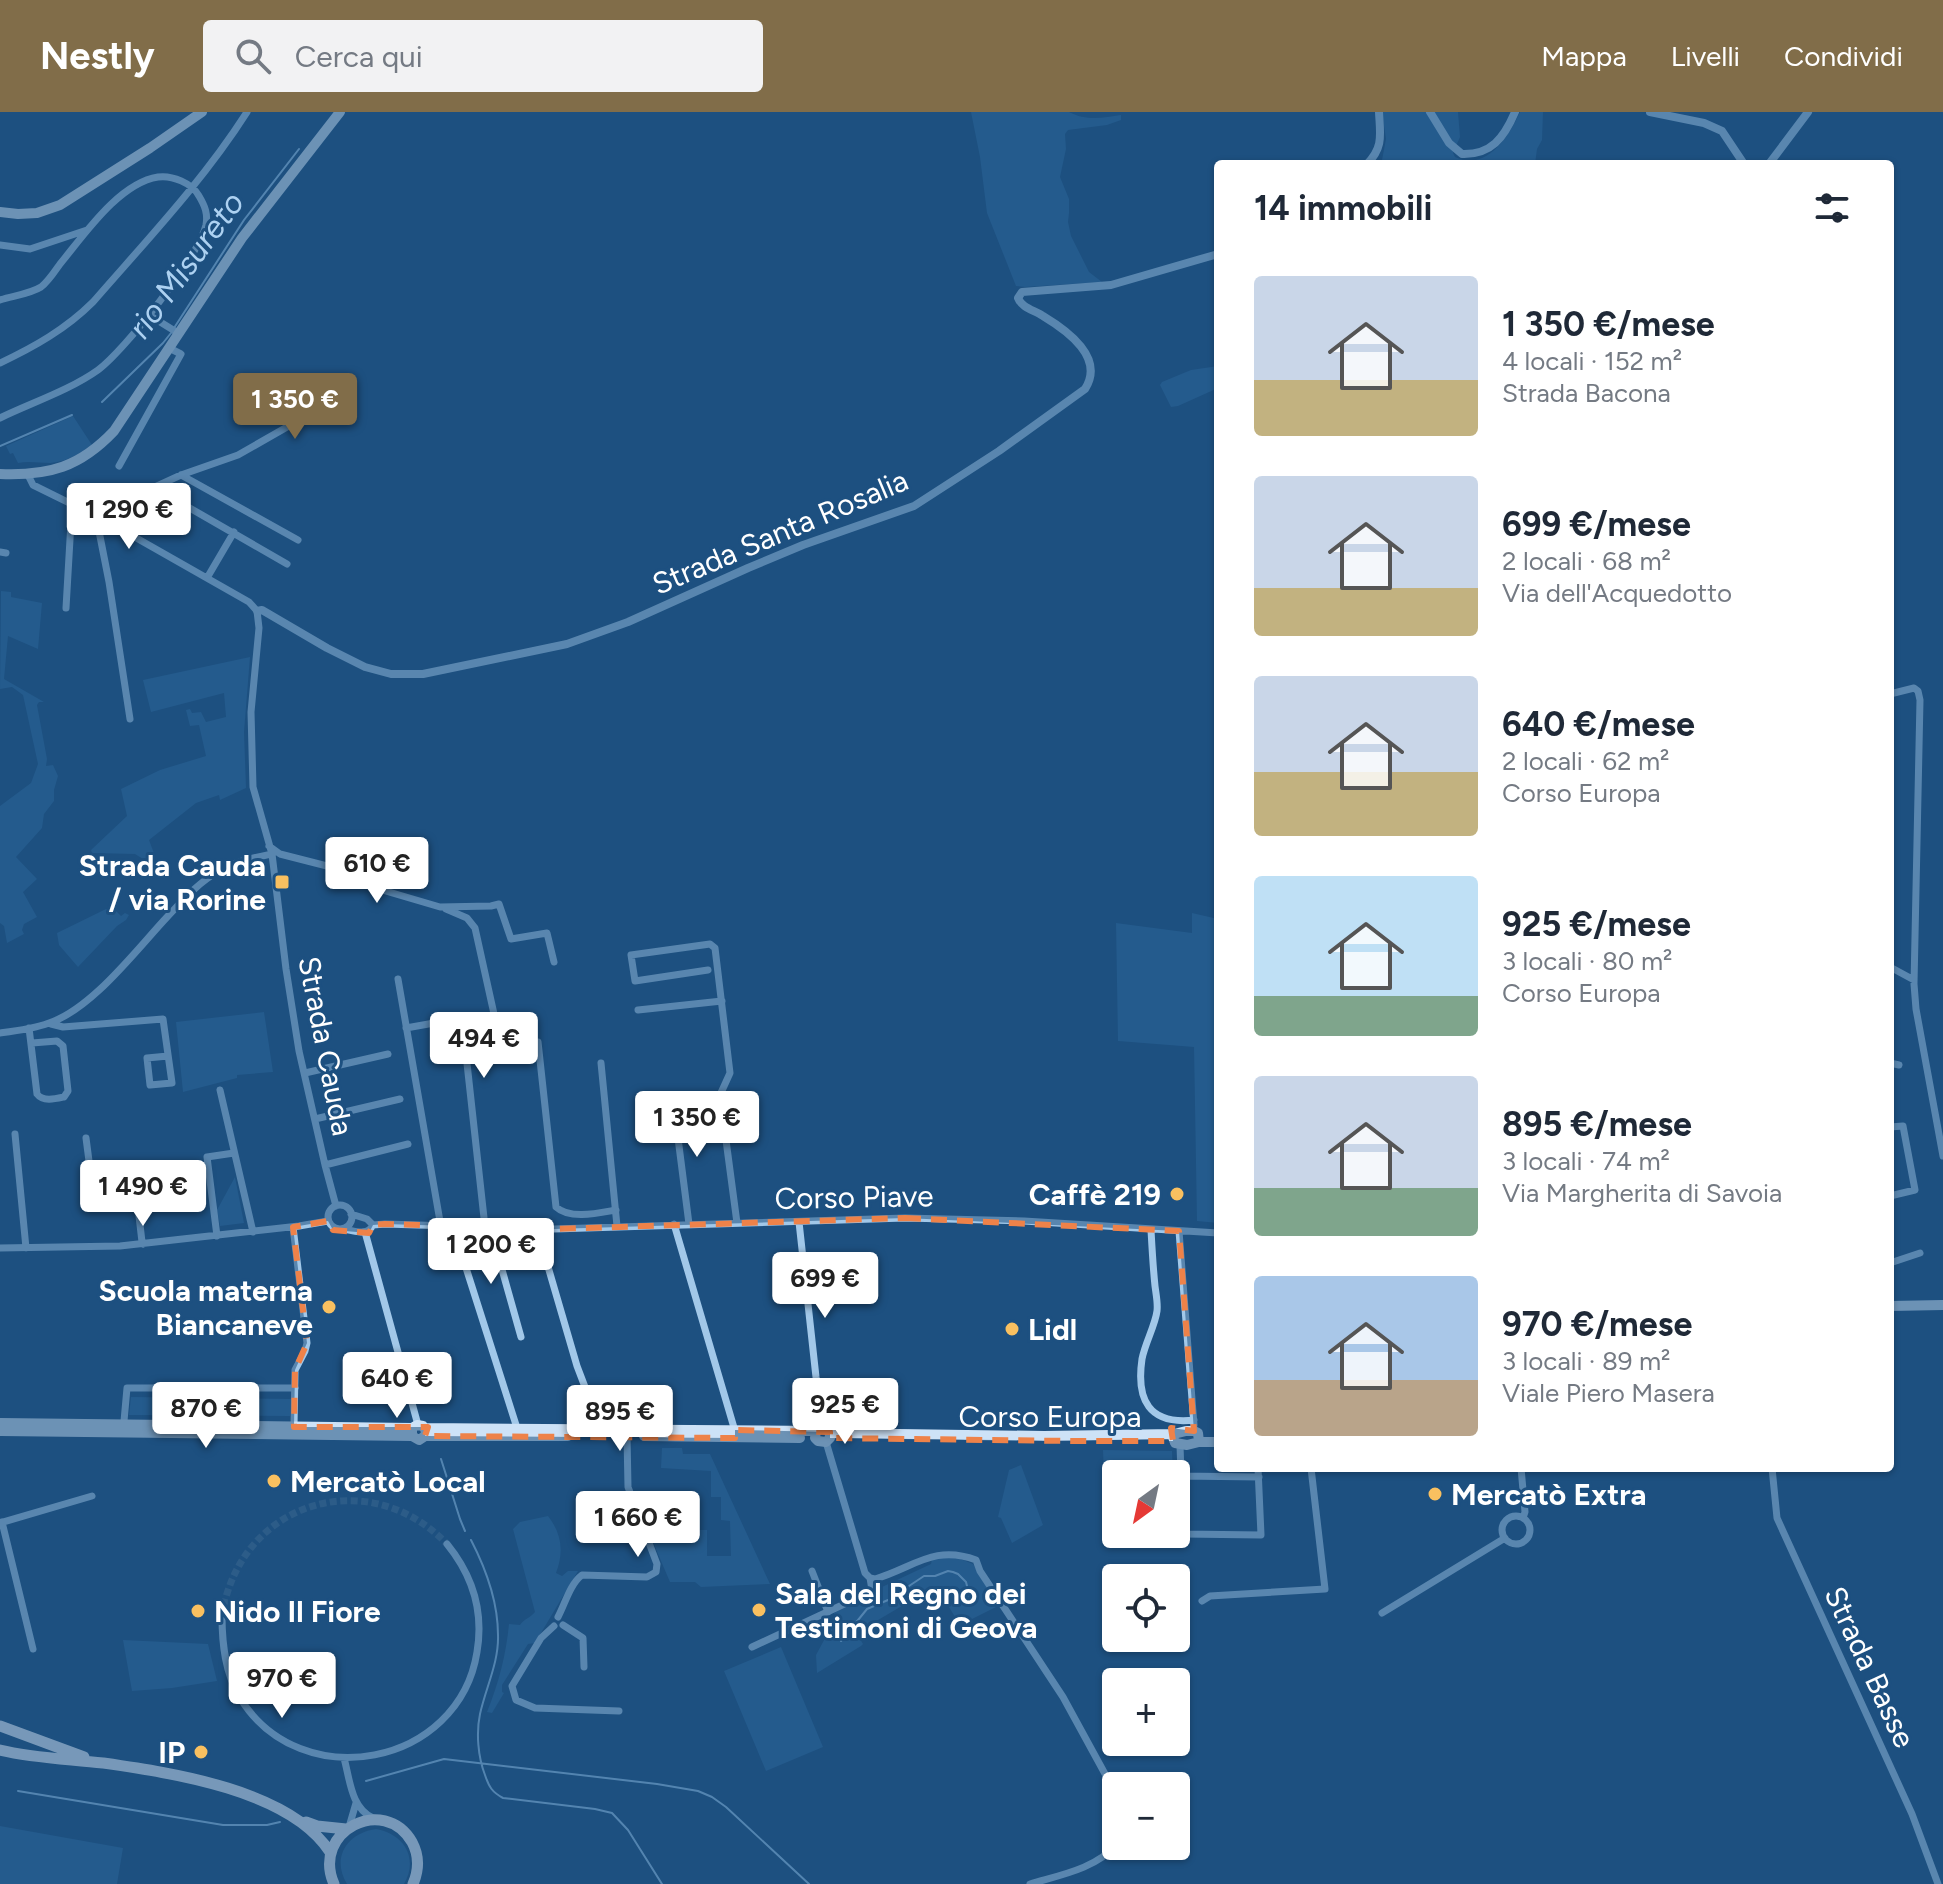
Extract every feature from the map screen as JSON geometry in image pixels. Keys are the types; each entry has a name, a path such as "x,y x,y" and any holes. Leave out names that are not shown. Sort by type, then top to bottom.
{"main road":[{"path":"0,212 37,213 60,205 202,112"},
{"path":"0,474 28,475 73,463 89,454 114,431 169,348 175,331 242,238 340,112"},
{"path":"1894,1306 1943,1305"},
{"name":"Corso Europa","path":"0,1423 627,1436 735,1434"},
{"name":"Corso Europa","path":"0,1431 419,1431 517,1428 1176,1440"},
{"path":"1197,1432 1214,1435"},
{"path":"1176,1440 1193,1445 1197,1432"},
{"path":"1197,1432 1214,1440"},
{"name":"Corso Europa","path":"823,1435 1092,1436 1176,1440"},
{"path":"0,1726 103,1763"},
{"path":"0,1750 180,1776 260,1800 317,1826 348,1828"},
{"path":"298,1819 315,1832 330,1852"},
{"path":"334,1884 329,1866 330,1852 339,1836 363,1821 381,1821 400,1829 413,1845 418,1865 413,1884"}],"street":[{"path":"0,363 37,345 75,320 93,302 223,149 247,112"},
{"path":"1371,160 1381,142 1379,112"},
{"path":"1430,112 1449,143 1462,154 1478,155 1497,142 1515,112"},
{"path":"1650,112 1704,123 1722,131 1741,160"},
{"path":"1772,160 1808,112"},
{"path":"0,418 100,369 142,325 193,251 205,227 207,212 199,194 181,181 161,176 132,186 89,229 41,287 3,297"},
{"path":"0,245 30,249 89,229"},
{"name":"Strada Santa Rosalia","path":"28,475 33,485 96,516 249,602 257,611 262,610 327,648 365,667 391,674 423,674 567,644 628,622 789,551 914,506 999,451 1085,389 1092,373 1088,356 1069,335 1021,304 1018,298 1022,292 1111,285 1214,255"},
{"path":"149,315 175,331"},
{"path":"119,466 181,354 169,348"},
{"path":"136,398 151,408"},
{"path":"130,719 96,516 181,475 238,455 329,403"},
{"path":"181,475 298,540"},
{"path":"155,488 287,564"},
{"path":"66,608 72,505"},
{"path":"207,578 234,532"},
{"name":"Strada Cauda","path":"257,611 259,628 251,712 253,787 270,850 286,969 305,1073 336,1206"},
{"path":"1894,693 1914,688 1920,700 1914,980 1916,1009 1943,1156"},
{"path":"0,1033 49,1023 69,1013 91,997 191,891 224,868 270,850 327,866 372,887 467,918 475,928 498,1032"},
{"path":"224,868 230,878"},
{"path":"440,907 499,904 511,939 547,933 554,962"},
{"path":"708,970 635,981 631,955 710,944 716,953 730,1073 720,1095 737,1223"},
{"path":"1894,969 1914,980"},
{"path":"398,979 441,1227"},
{"path":"638,1010 722,1001"},
{"path":"406,1028 462,1018 488,1227 521,1337"},
{"path":"49,1023 63,1027 163,1019 172,1083 150,1085 147,1058 168,1056"},
{"path":"29,1028 37,1094 45,1099 64,1097 68,1091 63,1046 57,1041 32,1043"},
{"path":"538,1042 556,1207 563,1213 601,1214 616,1210"},
{"path":"305,1073 388,1054"},
{"path":"601,1063 617,1226"},
{"path":"1894,1064 1899,1065"},
{"path":"220,1090 253,1232"},
{"path":"315,1119 400,1099"},
{"path":"673,1099 689,1224"},
{"path":"1894,1127 1903,1126 1915,1190 1894,1195"},
{"path":"15,1134 26,1248"},
{"path":"86,1138 93,1200 137,1196"},
{"path":"325,1165 408,1144"},
{"path":"217,1236 207,1157 234,1153"},
{"path":"92,1184 135,1181 143,1244"},
{"path":"343,1229 350,1223 351,1214 345,1207 336,1206 329,1212 328,1221 334,1228 365,1232 373,1225"},
{"name":"Corso Piave","path":"351,1214 367,1219 373,1225 441,1227 537,1229 905,1218 1024,1221 1214,1233"},
{"path":"0,1248 96,1248 328,1221"},
{"path":"752,1647 872,1590 870,1578 857,1553 823,1435 799,1222"},
{"path":"674,1224 735,1434"},
{"path":"293,1227 307,1343 295,1370 294,1427"},
{"path":"453,1227 517,1428"},
{"path":"537,1229 577,1366 601,1429"},
{"path":"1151,1230 1157,1311 1142,1358 1144,1401 1162,1419 1181,1421 1197,1432"},
{"path":"1179,1231 1197,1432"},
{"path":"365,1232 419,1431"},
{"path":"1894,1262 1920,1253"},
{"path":"124,1421 127,1388 295,1388"},
{"path":"619,1711 535,1708 516,1700 512,1686 541,1638 563,1620 558,1617 576,1579 582,1575 647,1577 656,1572 657,1564 628,1487 627,1436"},
{"name":"Corso Europa","path":"1176,1440 1179,1460"},
{"name":"Corso Europa","path":"1190,1476 1258,1472 1261,1535 1190,1534"},
{"path":"1202,1601 1212,1596 1325,1589 1311,1472"},
{"path":"1521,1472 1523,1518"},
{"name":"Strada Basse","path":"1772,1472 1777,1518 1912,1814 1938,1884"},
{"path":"33,1649 1,1522 92,1496"},
{"path":"1515,1516 1523,1518 1529,1525 1530,1534 1521,1543 1516,1544 1505,1538 1503,1528 1507,1520 1515,1516"},
{"path":"1382,1613 1505,1538"},
{"path":"222,1616 223,1650 228,1672 240,1697 271,1731 308,1752 344,1758 396,1750 419,1739 439,1724 456,1705 468,1684 476,1660 479,1615 473,1587 459,1559 447,1544"},
{"path":"870,1578 883,1577 915,1562 946,1553 976,1560 980,1571 1063,1697 1104,1772"},
{"path":"812,1571 828,1612"},
{"path":"559,1626 583,1638 584,1667"},
{"path":"344,1758 356,1803 365,1814 381,1821"},
{"path":"348,1828 356,1803"},
{"path":"1030,1884 1102,1858"}],"highlighted area":[{"path":"905,1218 1179,1231 1194,1431 1171,1428 1173,1441 1073,1441 830,1438 830,1432 735,1430 735,1438 425,1436 428,1427 294,1427 295,1370 307,1343 293,1227 328,1221 333,1230 369,1233 373,1225 385,1224 554,1229"}],"shaded area":[{"path":"971,112 1069,112 1095,118 1121,115 1121,120 1107,125 1068,130 1060,177 1069,199 1071,236 1089,272 1102,282 1016,286 987,213"},
{"path":"1382,112 1458,112 1460,137 1453,153 1455,157 1467,160 1382,160 1386,139"},
{"path":"1520,112 1543,112 1542,140 1536,160 1477,160 1487,156 1503,141"},
{"path":"1214,367 1214,390 1171,407 1160,385 1191,370"},
{"path":"73,416 92,445 67,459 50,463 18,463 13,453 10,454 6,446"},
{"path":"1,591 11,592 11,597 42,603 38,649 8,636 4,679 44,702 37,705 46,766 53,765 58,776 54,801 44,814 42,828 16,857 37,879 23,892 37,917 24,924 24,934 7,943 4,926 0,923 0,806 31,783 38,764 23,695 12,687 0,689"},
{"path":"250,657 244,732 246,788 220,800 219,795 196,803 149,840 155,856 151,861 135,854 92,853 91,850 127,816 121,789 160,770 206,756 199,725 190,726 186,710 201,712 206,722 226,717 224,693 151,712 143,680"},
{"path":"113,908 121,916 125,913 129,915 78,967 59,945 57,933"},
{"path":"1192,913 1214,918 1214,1223 1197,1221 1194,1047 1118,1041 1116,923 1192,933"},
{"path":"264,1012 273,1072 237,1075 237,1078 183,1092 176,1022"},
{"path":"235,1177 244,1223 220,1226 217,1210"},
{"path":"131,1397 291,1399 290,1416 129,1415"},
{"path":"662,1448 682,1448 683,1454 710,1454 770,1584 701,1587 695,1582 670,1582 635,1500 635,1492 646,1492 646,1521 649,1523 671,1520 671,1502 683,1503 683,1530 707,1530 707,1556 731,1556 730,1521 721,1520 721,1497 711,1497 711,1471 661,1468"},
{"path":"1103,1450 1172,1451 1172,1460 1103,1460"},
{"path":"1021,1465 1043,1525 1012,1543 998,1517 1009,1470"},
{"path":"548,1516 560,1543 556,1573 562,1576 568,1571 578,1571 535,1643 528,1644 502,1685 504,1693 492,1713 487,1712 501,1668 509,1624 520,1625 535,1612 513,1529 520,1522"},
{"path":"943,1555 973,1564 998,1606 960,1625 936,1586 861,1630 857,1634 863,1644 861,1646 817,1673 816,1655 836,1618 834,1613 871,1595 874,1585 878,1583 882,1587"},
{"path":"123,1640 208,1644 217,1681 132,1691"},
{"path":"781,1647 823,1747 766,1771 724,1671"},
{"path":"0,1826 123,1848 117,1884 0,1884"},
{"path":"376,1829 394,1836 406,1849 410,1865 404,1884 347,1884 341,1865 345,1848 357,1836"}],"waterway":[{"name":"rio Misureto","path":"174,328 244,220 299,149"},
{"name":"rio Misureto","path":"102,402 171,333"},
{"name":"rio Misureto","path":"0,446 72,415"},
{"path":"441,1459 465,1531"},
{"path":"471,1540 482,1562 496,1610 498,1645 478,1729 481,1761 490,1786 503,1798 612,1813 628,1830 662,1884"},
{"path":"841,1641 867,1609 888,1600 924,1576 953,1572 966,1582 968,1590"},
{"path":"366,1781 444,1759 698,1791 726,1807 809,1884"},
{"path":"18,1791 223,1825 280,1822"}],"tunnel":[{"path":"222,1616 233,1577 253,1545 280,1522 311,1506 346,1501 381,1505 415,1519 447,1544"}],"place":[{"name":"Strada Cauda / via Rorine","path":"282,882"},
{"name":"Caffè 219","path":"1177,1194"},
{"name":"Scuola materna Biancaneve","path":"329,1307"},
{"name":"Lidl","path":"1012,1329"},
{"name":"Mercatò Local","path":"274,1481"},
{"name":"Mercatò Extra","path":"1435,1494"},
{"name":"Sala del Regno dei Testimoni di Geova","path":"759,1610"},
{"name":"Nido Il Fiore","path":"198,1611"},
{"name":"IP","path":"201,1752"}]}
